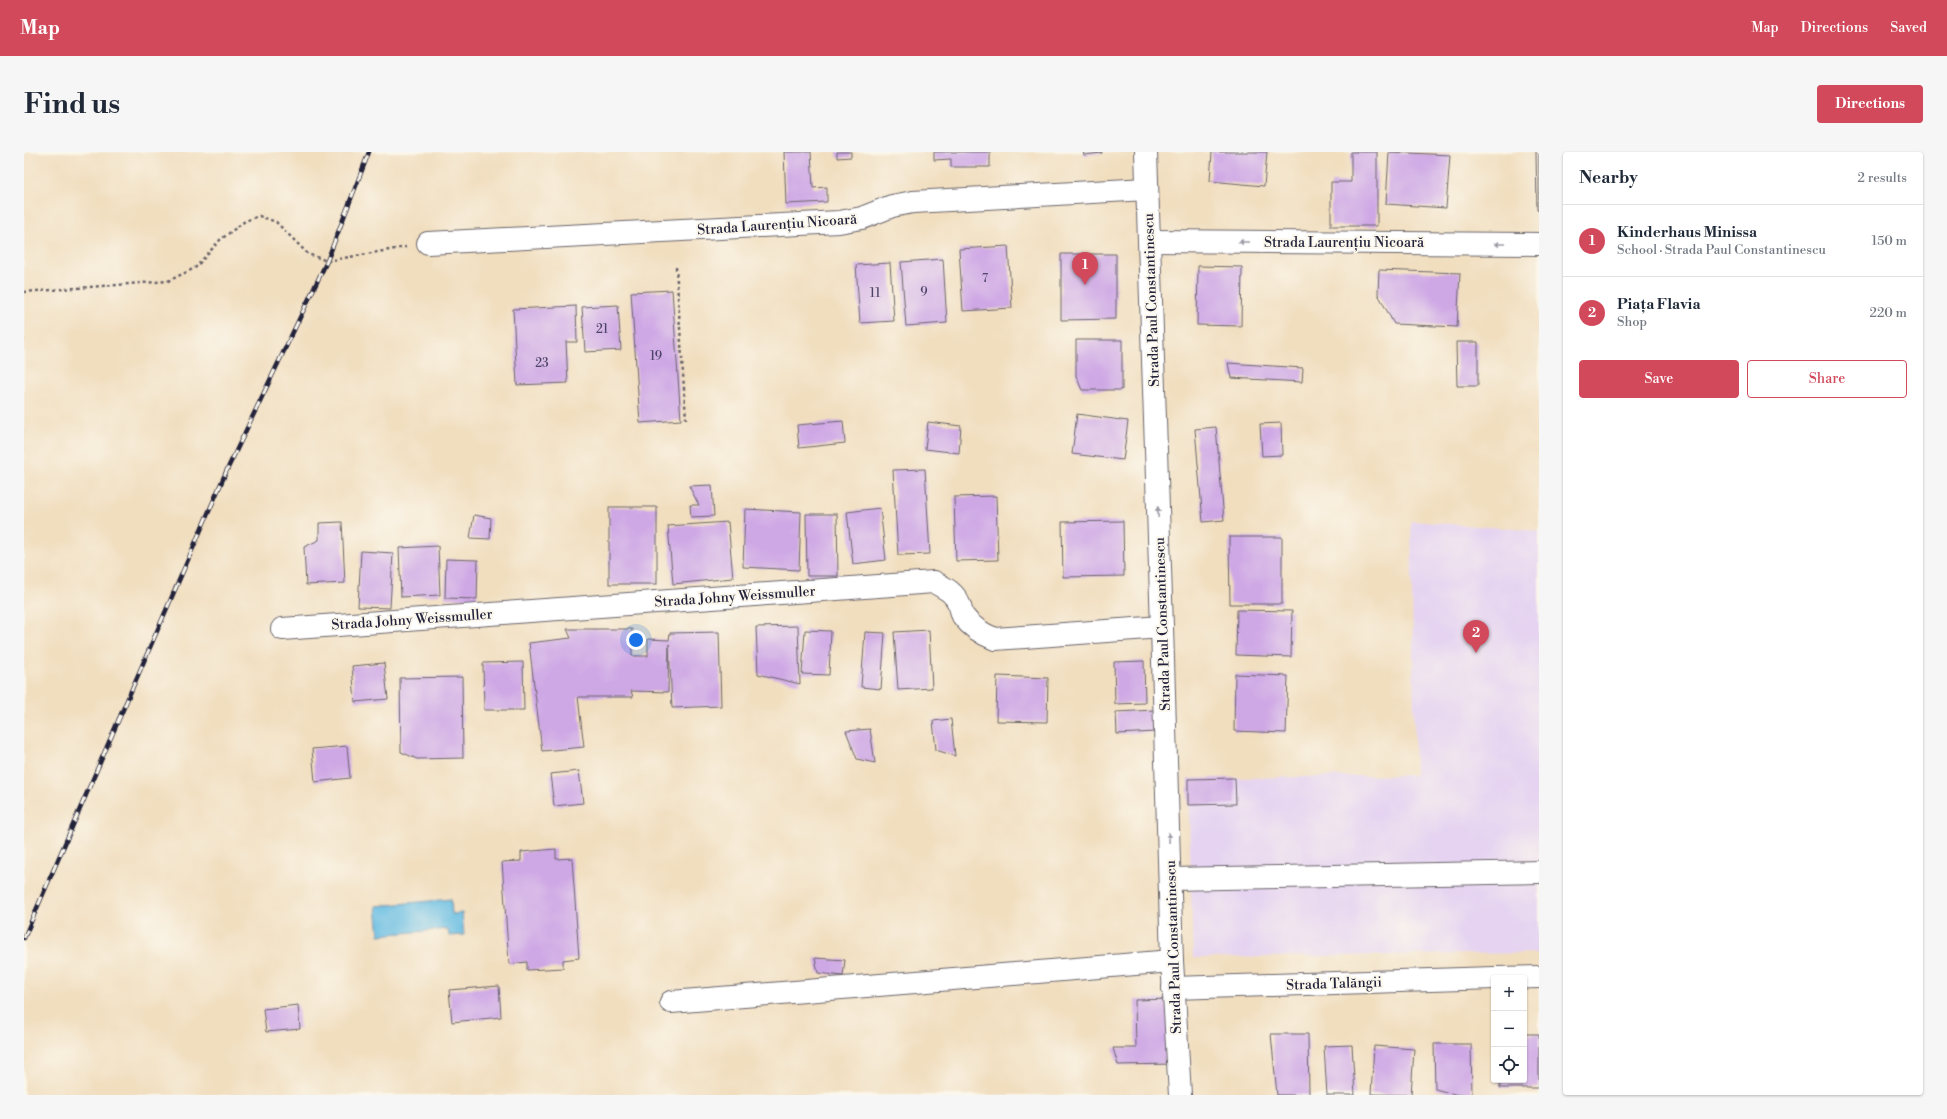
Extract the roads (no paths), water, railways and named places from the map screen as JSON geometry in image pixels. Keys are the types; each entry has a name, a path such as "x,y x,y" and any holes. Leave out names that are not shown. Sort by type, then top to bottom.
{"street":[{"name":"Strada Paul Constantinescu","path":"1146,152 1172,961 1180,1095"},
{"name":"Strada Laurențiu Nicoară","path":"428,243 839,222 862,218 892,206 912,202 1147,189"},
{"name":"Strada Laurențiu Nicoară","path":"1149,241 1539,244"},
{"name":"Strada Johny Weissmuller","path":"282,628 934,582 954,595 962,614 970,625 980,633 995,639 1162,627"},
{"path":"1170,879 1539,872"},
{"path":"671,1002 1172,961"},
{"path":"1527,977 1539,977"},
{"name":"Strada Talăngii","path":"1173,988 1491,978"}],"water":[{"path":"451,899 452,914 462,913 464,935 449,936 448,929 379,935 376,906"}],"railway":[{"path":"24,938 226,472 327,261 369,152"}],"place":[{"name":"Kinderhaus Minissa","path":"1085,285"},
{"name":"Piața Flavia","path":"1476,653"}]}
